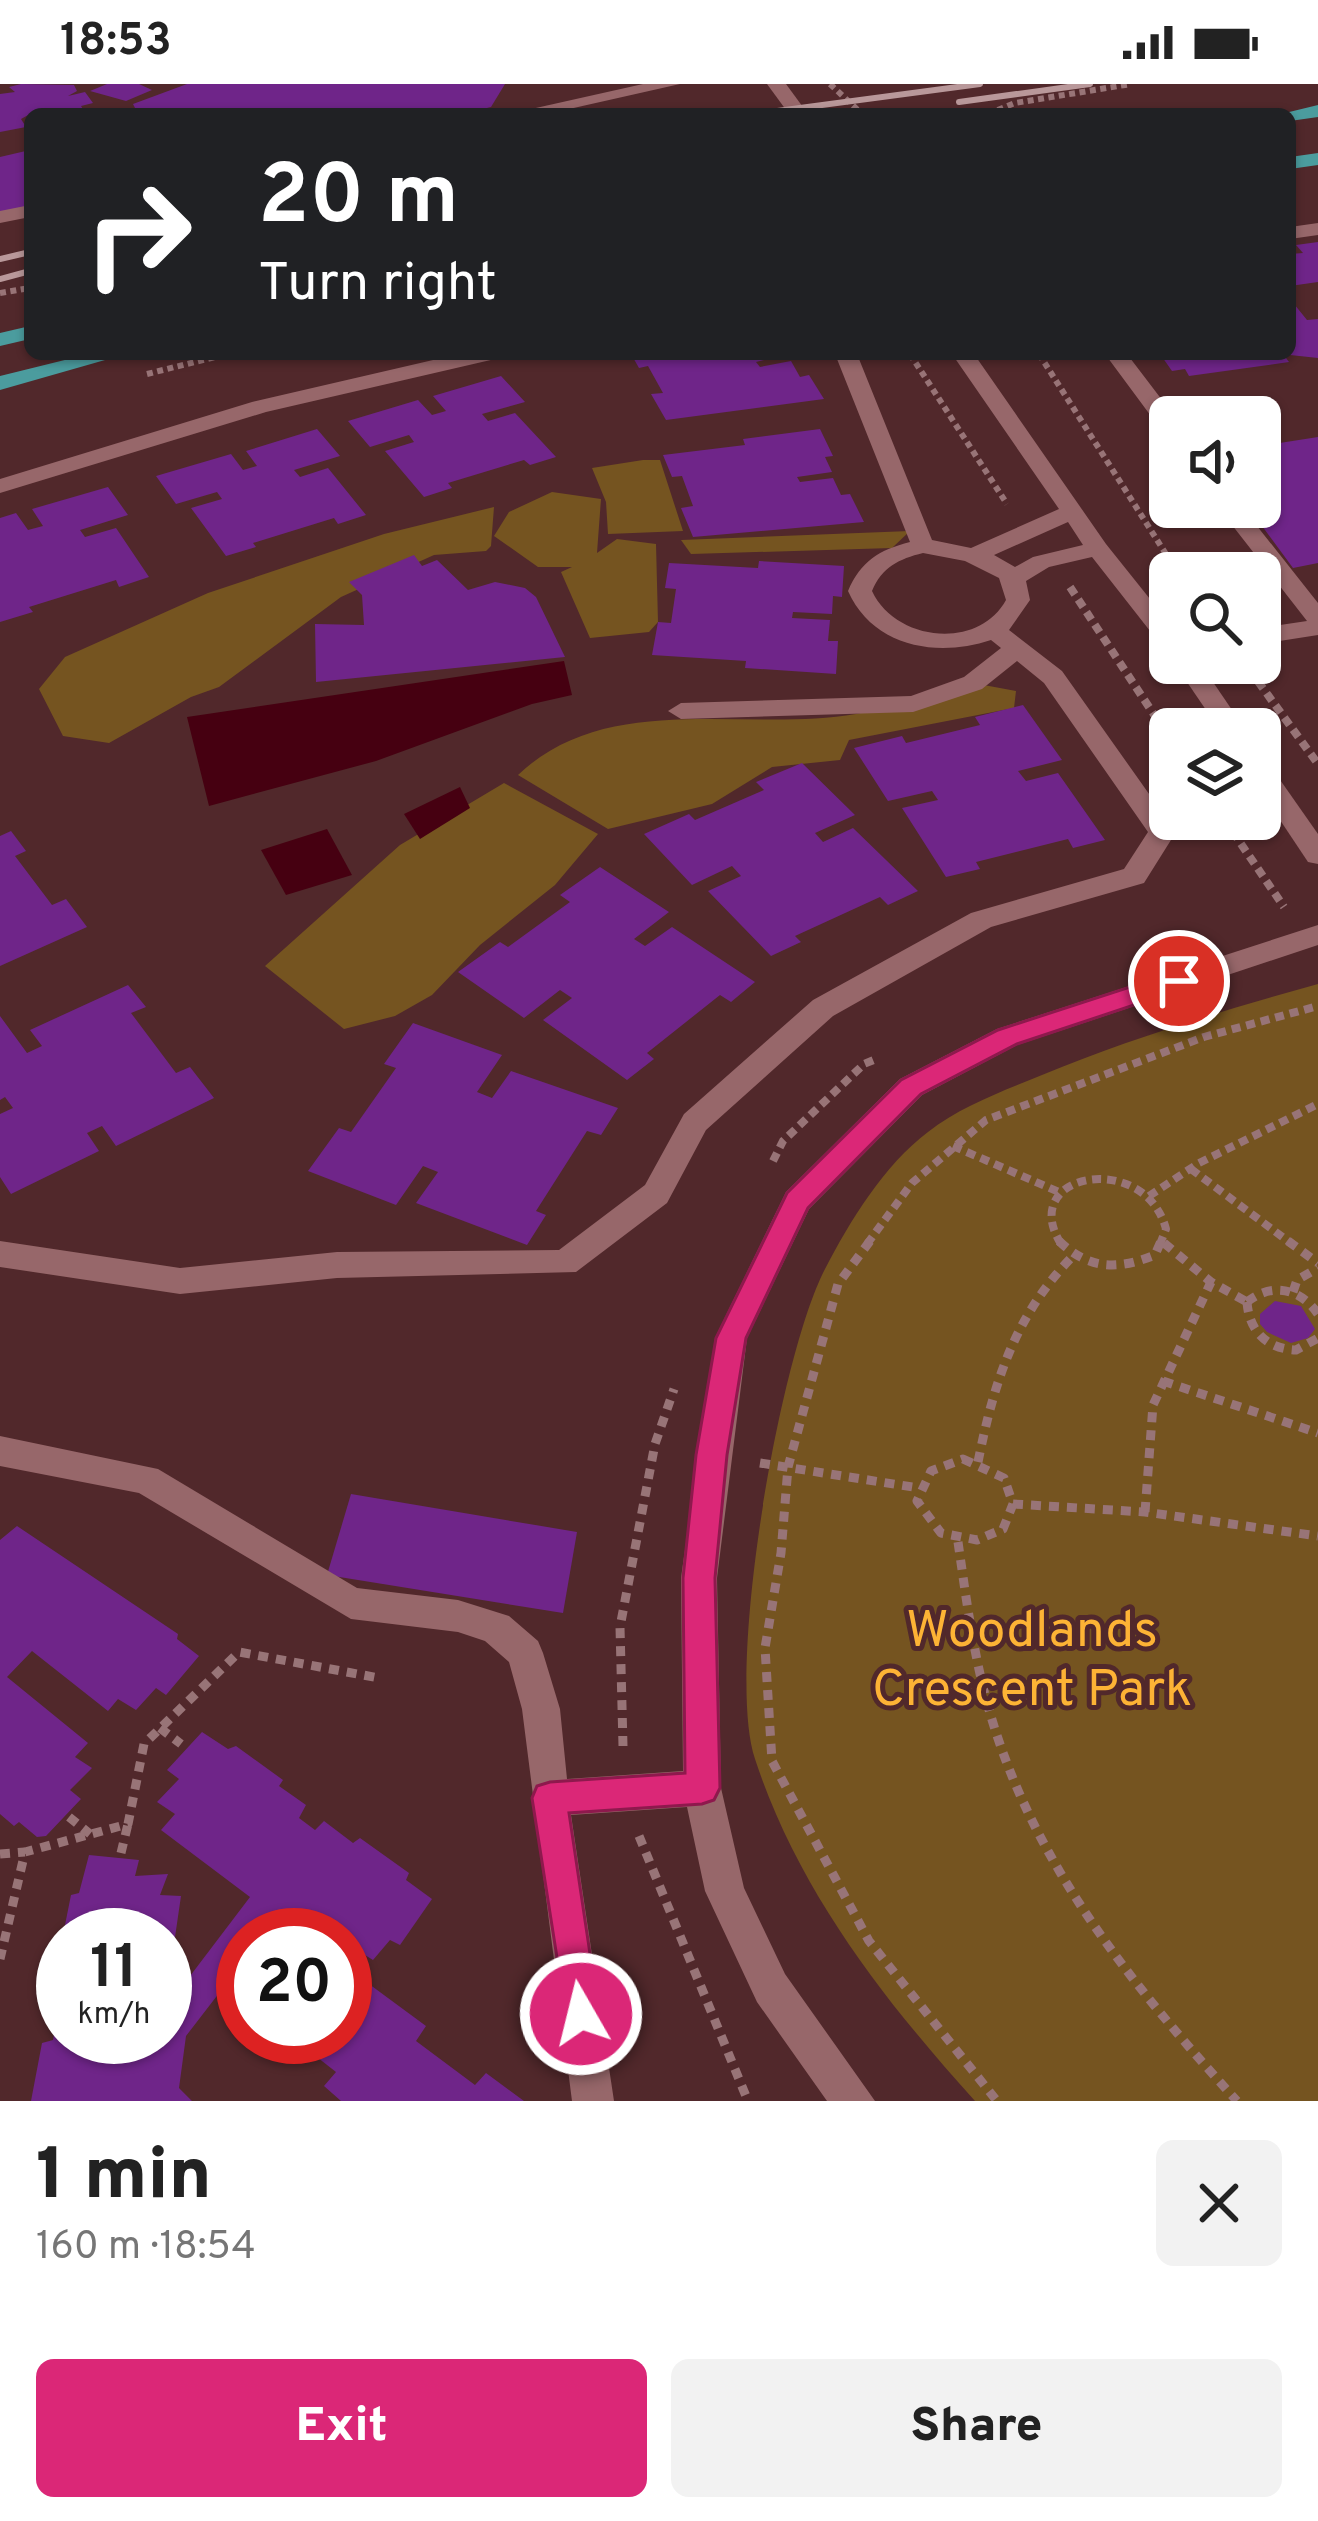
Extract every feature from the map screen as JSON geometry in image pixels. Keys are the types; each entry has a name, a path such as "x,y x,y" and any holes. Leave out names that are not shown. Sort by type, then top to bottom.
{"main road":[{"path":"0,383 92,360"}],"street":[{"path":"548,108 670,84"},
{"path":"776,84 794,108"},
{"path":"0,487 260,407 461,360"},
{"path":"848,360 923,546"},
{"path":"967,360 1098,549 1149,613"},
{"path":"1120,360 1149,398"},
{"path":"977,554 1074,511"},
{"path":"1246,528 1318,623 1281,631"},
{"path":"0,1254 180,1281 337,1265 566,1263 656,1194 695,1121 824,1008 981,920 1133,876 1162,832 1053,677 1005,639 932,640 896,631 870,613 860,591 867,569 890,554 923,546 977,554 1012,579 1017,597 1005,639 973,683 913,704 681,711"},
{"path":"1012,579 1041,562 1098,549"},
{"path":"1281,801 1318,855"},
{"path":"854,2101 821,2063 771,1988 725,1891 702,1788 699,1578 731,1338 797,1201 911,1087 1007,1037 1318,935"},
{"path":"0,1451 146,1480 351,1603 458,1616 496,1628 525,1652 542,1709 593,2101"},
{"path":"550,1798 702,1788"}],"path":[{"path":"830,84 856,108"},
{"path":"1003,108 1131,84"},
{"path":"1043,360 1165,552"},
{"path":"1260,684 1318,764"},
{"path":"1238,840 1284,907"},
{"path":"1261,914 1301,901"},
{"path":"997,2101 869,1941 772,1761 765,1648 781,1553 788,1467 838,1284 912,1183 986,1120 1160,1053 1318,1006"},
{"path":"764,1179 783,1141 864,1064 885,1055"},
{"path":"1149,1196 1191,1168 1318,1104"},
{"path":"953,1146 1059,1192"},
{"path":"1191,1168 1318,1265 1297,1280 1293,1292"},
{"path":"1107,1178 1126,1181 1149,1196 1164,1214 1164,1243 1155,1255 1121,1270 1100,1268 1072,1256 1053,1235 1048,1219 1059,1192 1072,1183 1107,1178"},
{"path":"1164,1243 1211,1282 1246,1302 1251,1324 1270,1346 1295,1351 1318,1341"},
{"path":"978,1462 998,1370 1018,1320 1072,1256"},
{"path":"1145,1512 1148,1441 1162,1381 1211,1282"},
{"path":"1246,1302 1262,1292 1293,1292 1316,1307 1318,1314"},
{"path":"678,1380 655,1444 620,1627 624,1793 748,2101"},
{"path":"1162,1381 1318,1433"},
{"path":"712,1455 919,1488"},
{"path":"962,1459 978,1462 1004,1478 1013,1504 1004,1529 992,1538 958,1542 930,1527 917,1501 919,1488 934,1467 962,1459"},
{"path":"1013,1504 1145,1512 1318,1536"},
{"path":"958,1542 976,1673 1035,1830 1099,1940 1165,2023 1237,2101"},
{"path":"122,1853 144,1744 239,1652 379,1678"},
{"path":"160,1728 182,1744"},
{"path":"69,1817 91,1834"},
{"path":"0,1854 25,1852 128,1824"},
{"path":"0,1959 25,1852"}],"green space":[{"path":"660,460 683,531 608,534 606,502 592,468"},
{"path":"552,492 601,499 597,553 617,539 656,544 658,622 649,632 590,638 561,572 572,567 538,567 494,536 509,512"},
{"path":"494,507 491,546 486,551 434,555 341,597 219,687 191,697 109,743 63,736 39,689 65,657 208,593 384,534"},
{"path":"910,531 892,548 691,554 681,540"},
{"path":"973,683 1016,691 1014,708 849,740 840,760 772,767 712,804 608,829 518,775 554,748 593,732 635,723 856,714"},
{"path":"504,783 598,834 555,885 480,945 432,995 395,1016 344,1029 265,966 400,845"},
{"name":"Woodlands Crescent Park","path":"1318,984 1318,2101 975,2101 847,1941 795,1854 755,1759 748,1716 752,1587 775,1438 808,1311 825,1269 869,1195 912,1145 941,1123 997,1093 1110,1049"}],"shaded area":[{"path":"564,661 572,695 532,704 376,761 209,806 187,717"},
{"path":"460,787 470,808 420,839 404,814"},
{"path":"327,829 352,875 286,895 261,850"}],"building":[{"path":"107,84 139,84 152,90 126,101 90,91"},
{"path":"187,84 505,84 487,108 135,108 133,104"},
{"path":"74,85 77,91 68,96 85,92 93,103 82,108 24,108 24,127 0,132 0,94 15,92 9,87"},
{"path":"24,151 24,207 0,213 0,157"},
{"path":"1318,242 1318,282 1296,285 1296,254 1303,253 1296,245"},
{"path":"1296,306 1307,320 1318,319 1318,358 1296,356"},
{"path":"634,360 764,360 756,362 760,367 791,361 800,377 809,375 824,399 666,420 651,394 663,393 648,366 639,368"},
{"path":"1164,360 1289,362 1189,376 1185,369 1172,371"},
{"path":"501,376 525,402 482,414 488,421 515,413 556,457 530,465 524,460 448,483 452,488 424,497 385,451 414,442 409,435 370,447 348,421 418,400 432,415 446,411 433,396"},
{"path":"317,429 340,456 294,470 300,477 328,468 366,515 338,524 334,518 226,556 191,508 222,499 217,492 176,504 156,476 231,454 243,470 257,466 246,451"},
{"path":"820,429 833,456 825,457 832,472 797,477 800,482 833,478 841,495 850,494 864,522 693,537 681,508 693,506 682,476 672,477 663,455"},
{"path":"1318,437 1318,563 1293,568 1263,528 1281,528 1281,443"},
{"path":"108,487 128,515 80,530 85,537 116,528 149,577 119,587 116,580 29,607 33,612 0,622 0,518 16,513 28,530 43,526 32,509"},
{"path":"414,555 422,566 437,560 468,590 495,582 525,588 536,597 565,657 316,682 315,624 364,625 362,595 349,582"},
{"path":"759,561 844,566 842,597 833,596 832,614 793,612 792,618 830,620 828,641 838,641 836,674 745,668 746,661 652,655 658,622 671,623 676,589 665,588 669,563 758,568"},
{"path":"1023,705 1062,760 1018,771 1026,781 1058,773 1105,840 1073,848 1068,839 976,862 980,869 946,877 902,808 938,800 932,791 888,801 854,748 902,736 906,743 980,725 975,717"},
{"path":"802,763 855,815 815,833 823,842 853,828 918,891 888,905 880,897 795,936 801,942 771,956 708,891 741,876 732,866 692,885 644,834 689,814 695,820 764,790 756,782"},
{"path":"11,831 26,851 15,856 52,905 66,899 87,927 0,966 0,836"},
{"path":"600,867 669,912 634,939 645,946 672,927 755,982 731,1002 720,995 647,1053 654,1059 627,1080 543,1020 572,998 560,990 524,1018 458,972 500,942 508,947 570,902 560,895"},
{"path":"128,985 146,1007 131,1013 176,1073 190,1067 214,1098 116,1146 102,1126 87,1133 99,1151 11,1194 0,1177 0,1114 13,1108 5,1097 0,1100 0,1016 27,1053 42,1046 30,1030"},
{"path":"413,1023 502,1055 477,1092 492,1098 511,1071 618,1108 601,1135 587,1131 536,1211 546,1215 527,1245 416,1203 438,1172 423,1166 396,1205 308,1171 339,1128 351,1132 396,1068 384,1064"},
{"path":"1275,1301 1301,1306 1315,1329 1308,1338 1291,1343 1267,1332 1260,1324 1260,1314"},
{"path":"351,1494 577,1532 563,1613 327,1575"},
{"path":"17,1526 178,1634 177,1639 199,1656 166,1695 156,1688 136,1710 118,1699 108,1711 32,1651 7,1677 88,1743 75,1757 92,1768 70,1790 81,1799 46,1836 37,1837 0,1814 0,1540"},
{"path":"202,1732 228,1749 236,1746 283,1780 279,1786 306,1805 299,1818 315,1830 324,1821 353,1843 360,1838 409,1873 406,1880 432,1899 400,1945 390,1940 373,1960 372,1908 242,1908 250,1897 161,1830 175,1814 157,1802 179,1779 167,1770"},
{"path":"89,1855 139,1860 135,1876 168,1874 160,1895 181,1896 179,1908 68,1908 71,1895 79,1893"},
{"path":"216,1942 216,1997 192,2028 192,1973"},
{"path":"372,1986 426,2026 416,2041 475,2085 486,2073 524,2101 341,2101 324,2086 336,2072 326,2064 372,2064"},
{"path":"38,2064 182,2064 179,2088 192,2101 31,2101"}],"railway":[{"path":"800,108 980,84"},
{"path":"959,102 1090,84"},
{"path":"0,259 24,253"},
{"path":"0,279 24,273"}],"route":[{"path":"581,2014 550,1798 702,1788 699,1578 712,1455 731,1338 797,1201 911,1087 1007,1037 1179,981"}]}
